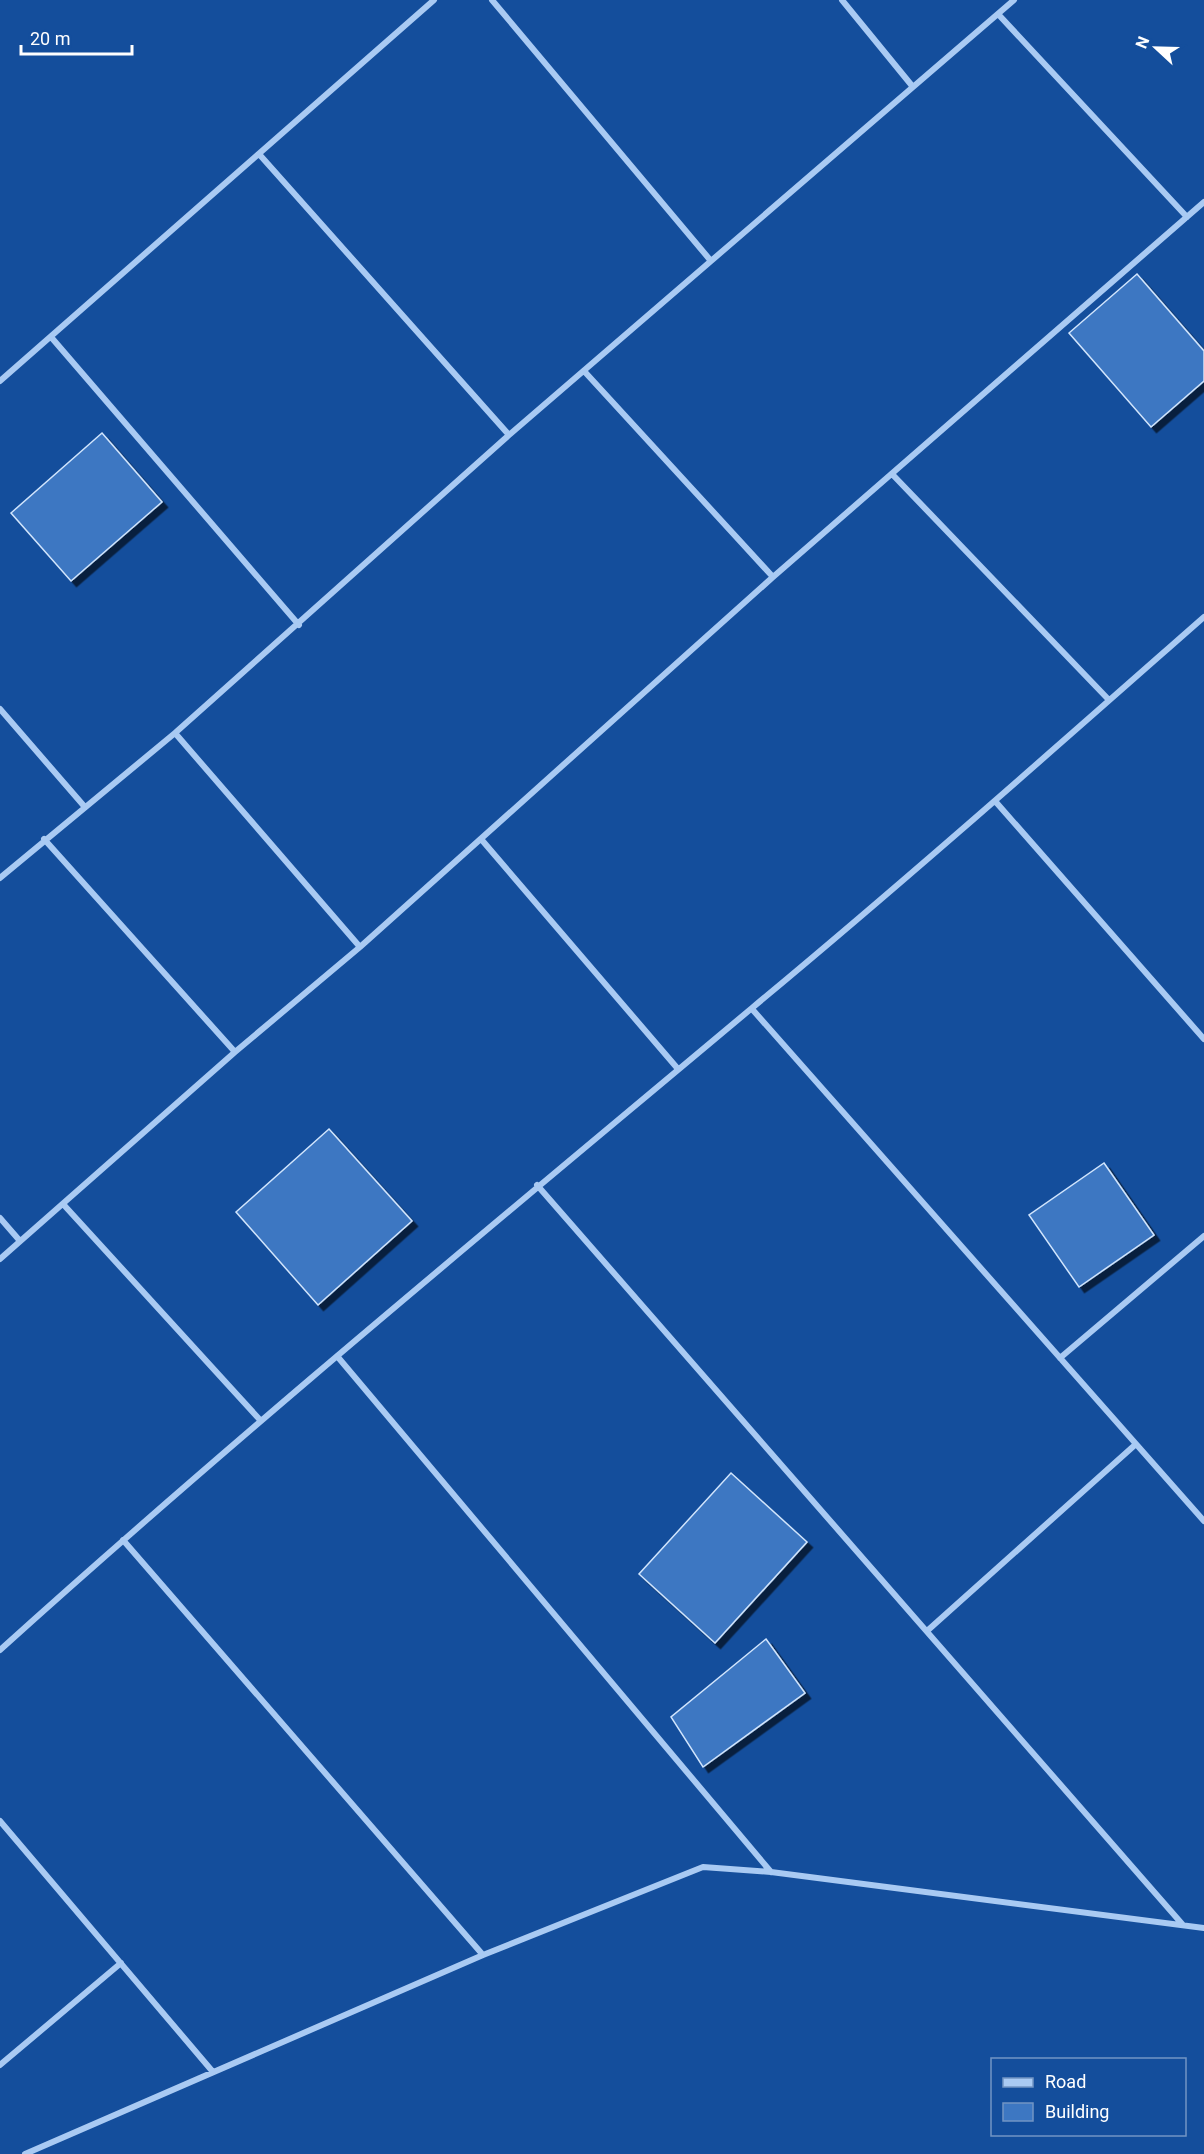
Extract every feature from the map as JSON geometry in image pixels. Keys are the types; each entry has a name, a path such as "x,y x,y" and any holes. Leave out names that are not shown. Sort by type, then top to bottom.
{"street":[{"path":"0,381 434,0"},
{"path":"492,0 711,261"},
{"path":"843,0 913,87"},
{"path":"0,878 44,839 175,733 299,625 509,435 1014,0"},
{"path":"998,14 1187,217"},
{"path":"259,154 509,435"},
{"path":"0,1259 235,1052 360,947 773,577 1204,202"},
{"path":"51,337 299,625"},
{"path":"584,371 773,577"},
{"path":"892,474 1109,700"},
{"path":"0,1650 261,1421 537,1185 752,1009 995,801 1204,617"},
{"path":"0,709 84,806"},
{"path":"175,733 360,947"},
{"path":"995,801 1204,1039"},
{"path":"481,838 678,1068"},
{"path":"44,839 235,1052"},
{"path":"752,1009 1204,1521"},
{"path":"537,1185 1183,1925"},
{"path":"63,1204 261,1421"},
{"path":"0,1218 20,1241"},
{"path":"1060,1358 1204,1236"},
{"path":"337,1356 771,1872"},
{"path":"927,1631 1136,1444"},
{"path":"123,1540 483,1955"},
{"path":"0,1821 213,2072"},
{"path":"25,2154 483,1955 703,1867 771,1872 1204,1928"},
{"path":"0,2065 121,1963"}],"building":[{"path":"1137,274 1204,351 1204,381 1151,427 1069,333"},
{"path":"102,433 162,502 71,581 11,513"},
{"path":"329,1129 412,1221 318,1305 236,1212"},
{"path":"1104,1163 1154,1235 1079,1287 1029,1215"},
{"path":"731,1473 807,1542 715,1643 639,1574"},
{"path":"766,1639 805,1693 703,1767 671,1717"}]}
